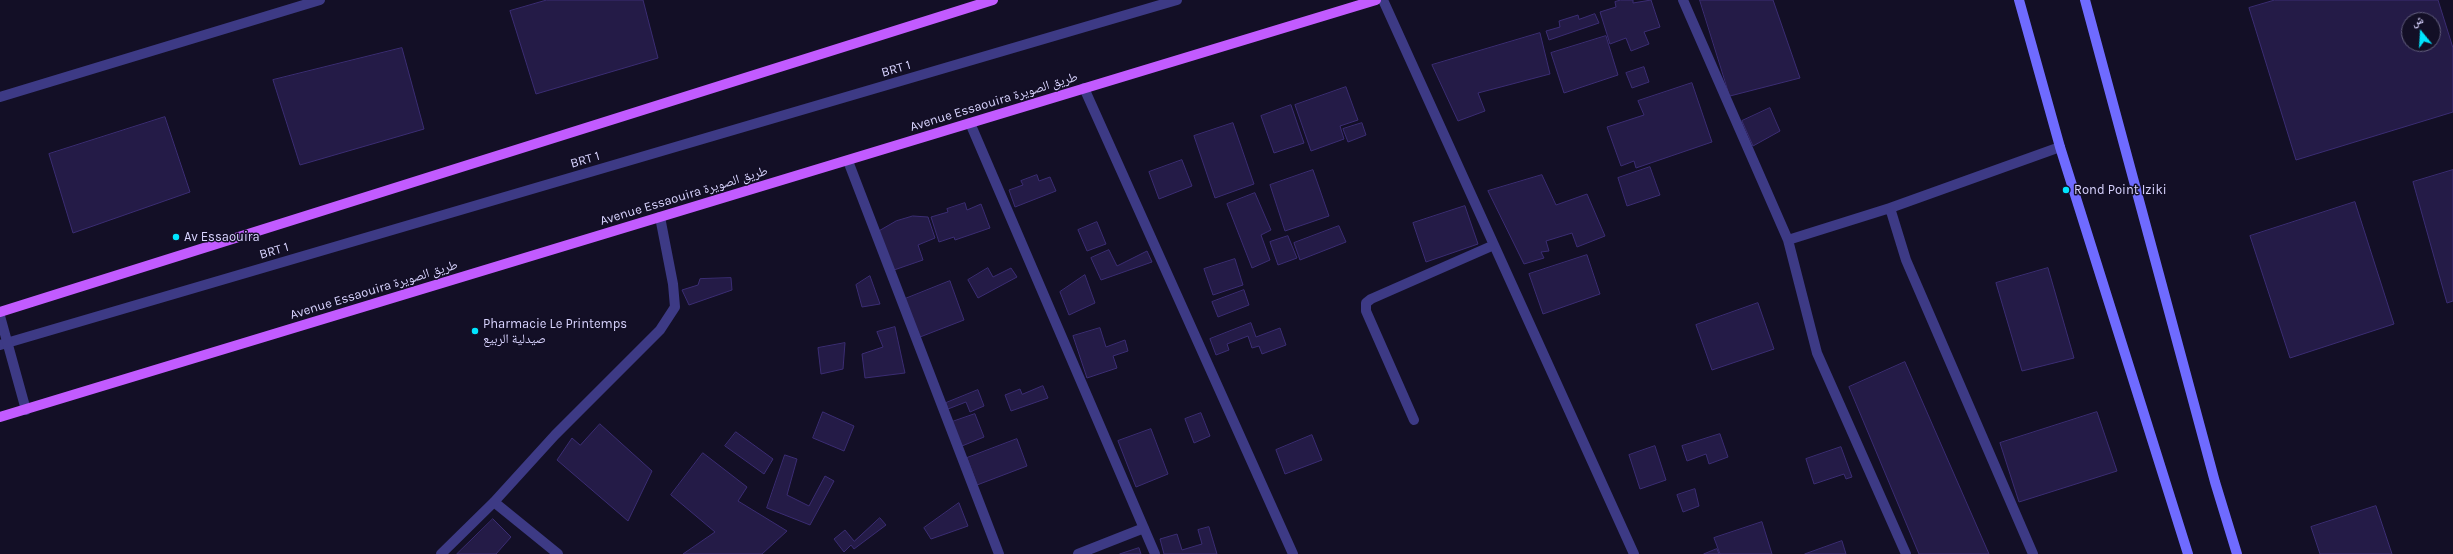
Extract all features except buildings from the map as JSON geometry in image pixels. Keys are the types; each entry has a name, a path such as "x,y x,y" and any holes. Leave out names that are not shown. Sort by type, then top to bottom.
{"main road":[{"path":"0,312 992,0"},
{"name":"Avenue Essaouira طريق الصويرة","path":"0,417 1376,0"}],"street":[{"path":"0,96 320,0"},
{"name":"BRT 1","path":"3,344 1177,0"},
{"path":"1383,0 1634,554"},
{"path":"1683,0 1788,240 1817,353 1906,554"},
{"path":"2019,0 2060,147 2188,554"},
{"path":"2085,0 2215,482 2237,554"},
{"path":"1084,88 1293,554"},
{"path":"970,123 1155,554"},
{"path":"1788,240 1890,208 2060,147"},
{"path":"848,161 999,554"},
{"path":"1890,208 1906,260 2033,554"},
{"path":"441,554 494,502 555,435 660,330 675,307 673,284 660,217"},
{"path":"1414,420 1366,311 1366,304 1371,300 1494,245"},
{"path":"0,316 3,344 26,410"},
{"path":"494,502 558,554"},
{"path":"1078,554 1144,528"}],"place":[{"name":"Rond Point Iziki","path":"2066,190"},
{"name":"Av Essaouira","path":"176,237"},
{"name":"Pharmacie Le Printemps صيدلية الربيع","path":"475,331"}]}
